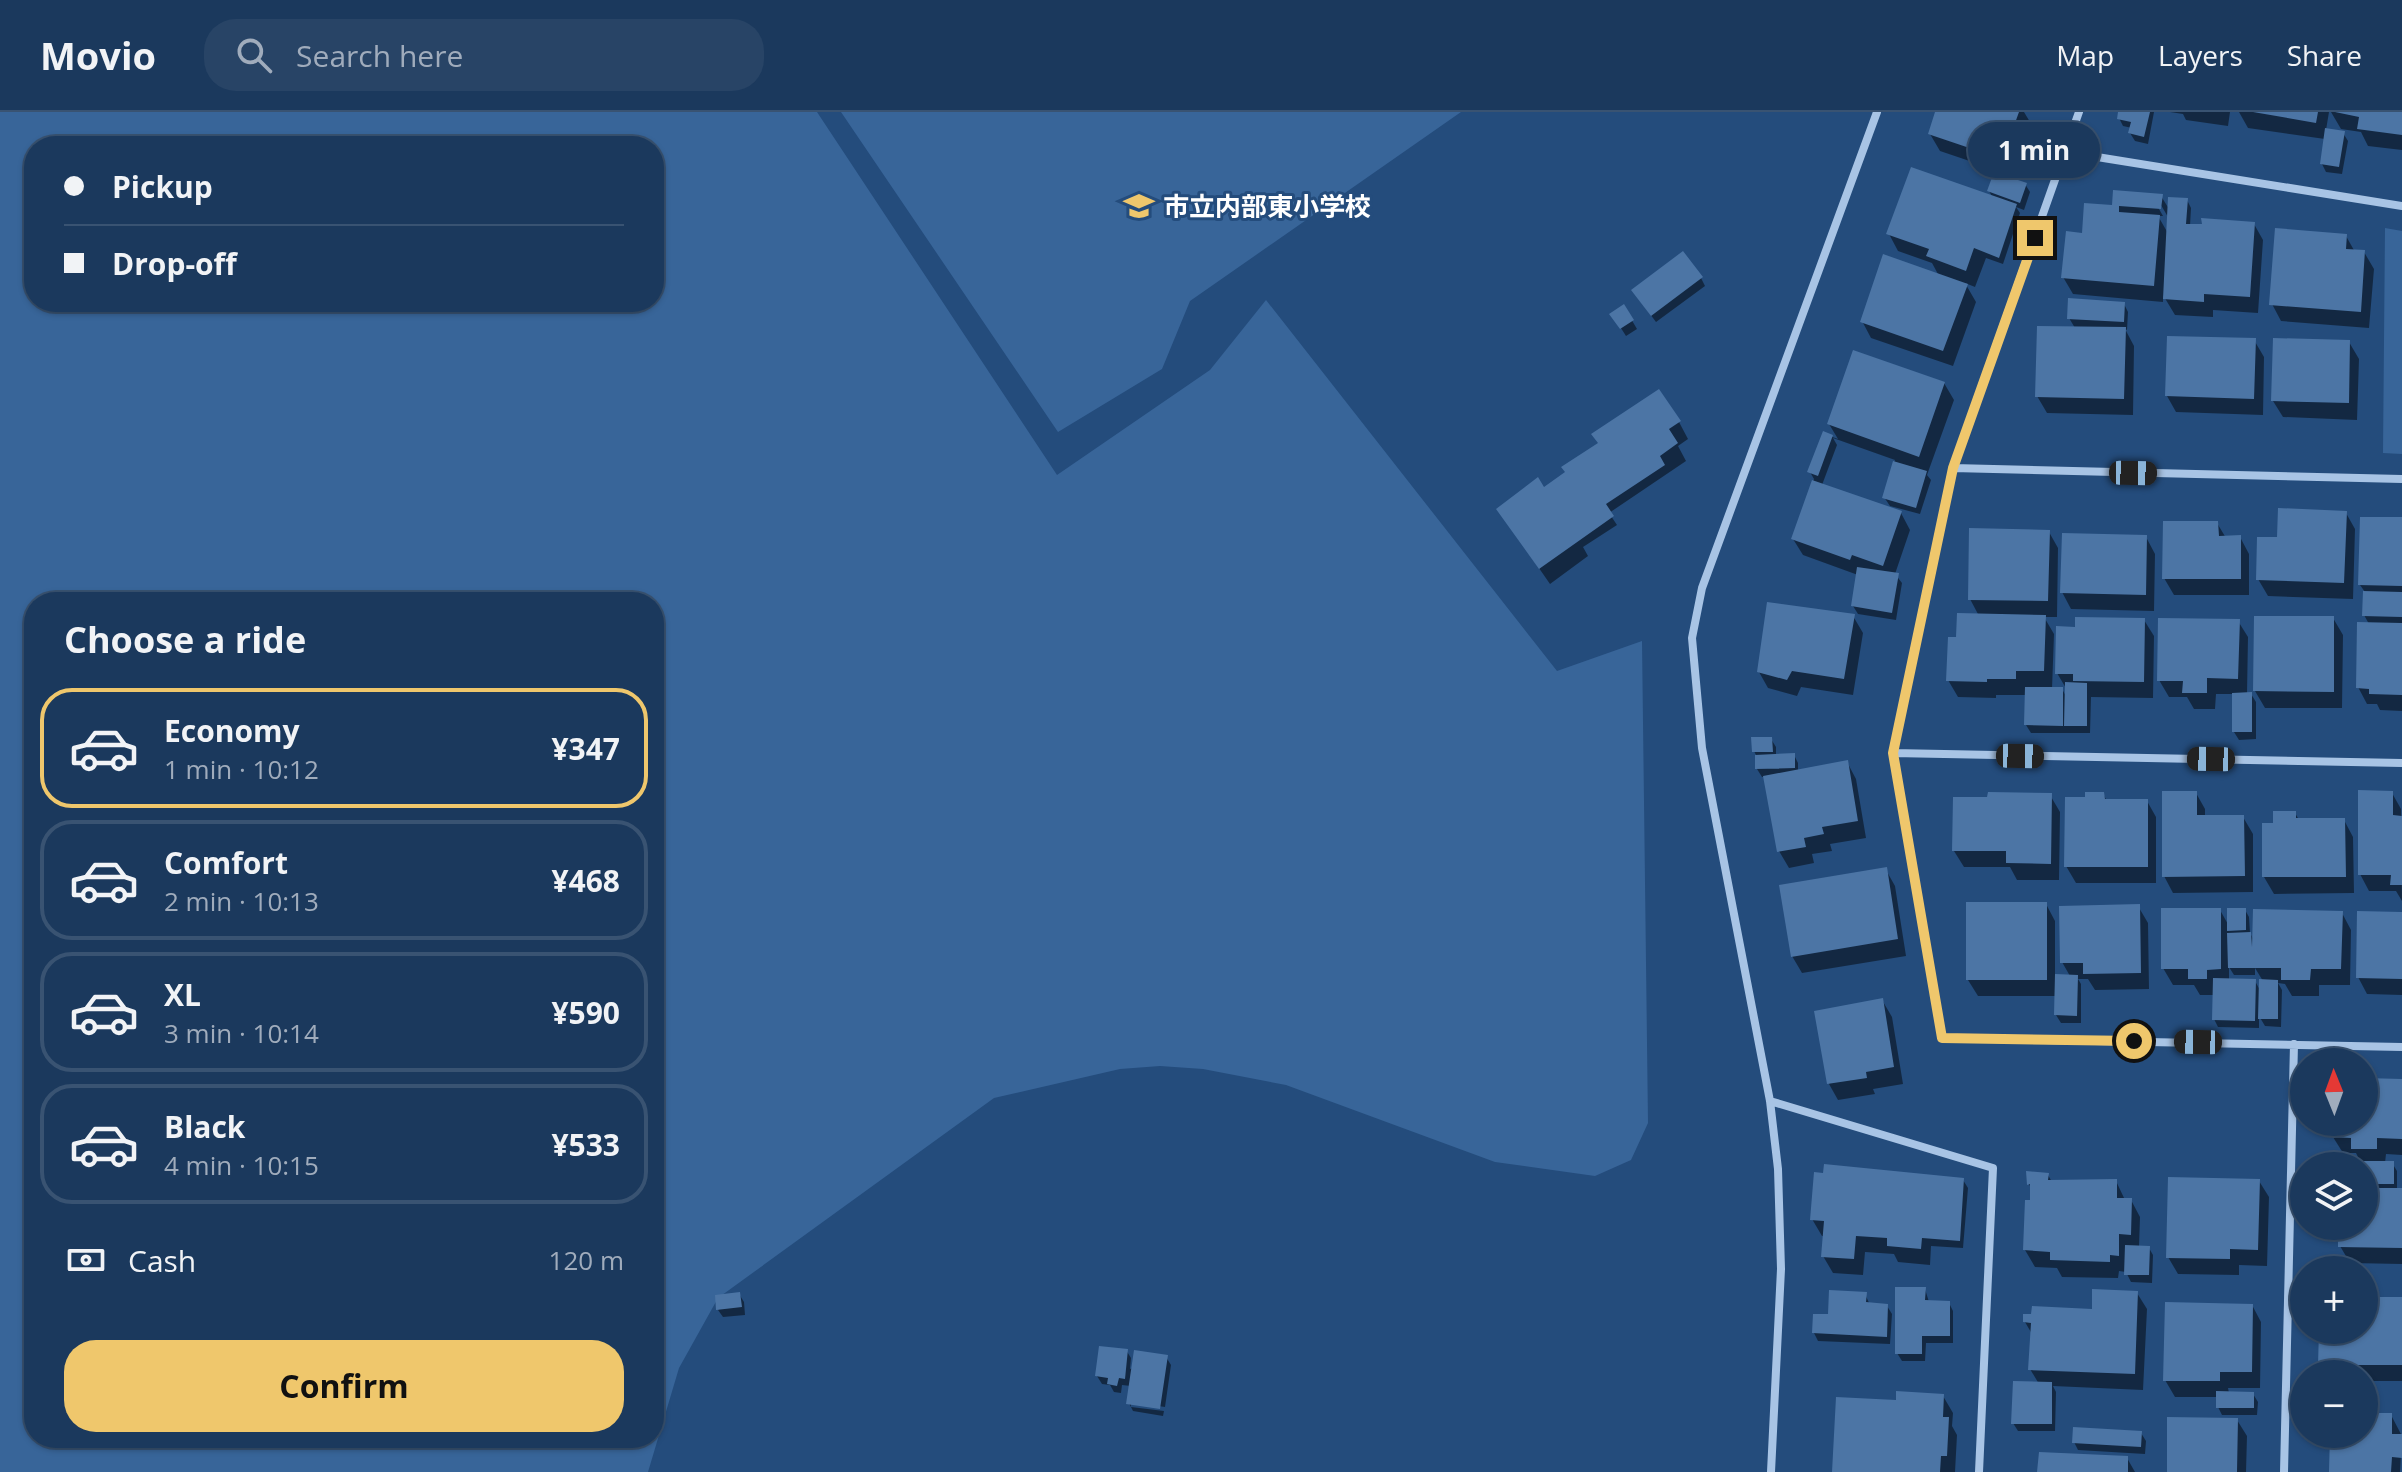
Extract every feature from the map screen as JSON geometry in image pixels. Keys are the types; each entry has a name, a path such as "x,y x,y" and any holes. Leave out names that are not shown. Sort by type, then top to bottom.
{"street":[{"path":"1771,1472 1781,1269 1778,1169 1770,1101 1702,748 1692,638 1702,588 1877,112"},
{"path":"2079,112 1953,468 1893,753 1942,1038 2402,1047"},
{"path":"2066,152 2402,206"},
{"path":"1953,468 2402,479"},
{"path":"1893,753 2402,763"},
{"path":"2284,1472 2294,1044"},
{"path":"1770,1101 1993,1168 1979,1472"}],"shaded area":[{"path":"0,112 817,112 1057,475 1210,370 1266,300 1557,671 1642,641 1648,1123 1631,1160 1595,1176 1495,1162 1286,1085 1203,1069 1160,1066 1120,1069 994,1098 718,1298 679,1368 664,1418 664,592 24,592 24,1448 655,1448 648,1472 0,1472"},
{"name":"市立内部東小学校","path":"841,112 1461,112 1190,301 1162,369 1058,432"},
{"path":"2385,228 2402,231 2402,454 2383,453"}],"building":[{"path":"1935,112 2019,112 2002,159 1928,134"},
{"path":"2118,112 2150,112 2144,137 2128,133 2131,122 2117,119"},
{"path":"2253,112 2318,112 2316,123"},
{"path":"2335,112 2402,112 2402,135 2357,129 2359,117"},
{"path":"2325,128 2345,131 2339,167 2320,164"},
{"path":"1911,167 2017,204 1999,258 1974,248 1966,271 1926,256 1929,249 1886,234"},
{"path":"1994,172 2027,183 2020,203 1987,191"},
{"path":"2113,190 2163,194 2161,209 2119,206 2119,212 2160,215 2154,286 2061,278 2066,231 2082,233 2084,203 2112,205"},
{"path":"2168,197 2188,198 2186,224 2202,224 2201,218 2255,222 2250,297 2204,294 2204,302 2163,299"},
{"path":"2275,228 2347,234 2346,249 2365,250 2361,312 2269,305"},
{"path":"1683,251 1703,277 1651,316 1631,290"},
{"path":"1883,254 1968,284 1943,351 1860,322"},
{"path":"2068,298 2125,302 2124,322 2067,319"},
{"path":"1624,304 1634,320 1620,329 1609,314"},
{"path":"2037,326 2126,327 2124,399 2035,397"},
{"path":"2167,336 2256,338 2254,399 2165,396"},
{"path":"2273,338 2350,340 2349,403 2271,401"},
{"path":"1853,350 1945,382 1919,457 1827,424"},
{"path":"1659,389 1681,421 1669,429 1678,443 1660,456 1665,465 1606,504 1614,516 1539,569 1496,509 1538,477 1544,487 1565,472 1561,467 1598,443 1591,434"},
{"path":"1823,431 1833,435 1818,476 1807,472"},
{"path":"1893,461 1927,471 1916,508 1882,498"},
{"path":"1812,480 1902,511 1883,566 1852,555 1850,560 1791,539"},
{"path":"2278,508 2347,511 2344,583 2256,580 2257,537 2277,537"},
{"path":"2360,517 2402,517 2402,586 2358,585"},
{"path":"2163,521 2218,521 2219,536 2241,535 2241,579 2162,579"},
{"path":"1969,528 2050,530 2048,601 1968,600"},
{"path":"2062,533 2147,535 2146,595 2060,593"},
{"path":"1857,567 1899,573 1892,613 1851,606"},
{"path":"2363,591 2402,592 2402,617 2362,616"},
{"path":"1767,602 1855,614 1844,679 1792,671 1787,680 1757,672"},
{"path":"1957,613 2046,615 2044,671 2016,671 2016,679 1987,679 1987,682 1946,681 1948,637 1956,637"},
{"path":"2254,616 2334,616 2334,692 2253,691"},
{"path":"2075,617 2145,618 2144,682 2073,681 2073,674 2055,674 2056,626 2075,627"},
{"path":"2158,618 2240,619 2238,679 2207,678 2207,693 2182,693 2183,681 2157,681"},
{"path":"2357,622 2402,623 2402,695 2369,694 2369,689 2356,688"},
{"path":"2065,682 2087,683 2087,726 2064,726"},
{"path":"2025,687 2063,687 2063,726 2024,725"},
{"path":"2252,692 2252,732 2232,732 2232,693"},
{"path":"1751,737 1772,737 1773,752 1752,752"},
{"path":"1795,753 1795,768 1755,769 1755,755"},
{"path":"1848,760 1858,821 1822,827 1824,834 1804,838 1806,847 1777,852 1763,776"},
{"path":"2358,790 2393,791 2393,815 2402,816 2402,885 2390,885 2391,875 2358,875"},
{"path":"2162,791 2197,791 2197,815 2244,815 2245,876 2162,877"},
{"path":"1988,792 2052,793 2051,864 2006,863 2006,851 1952,851 1953,797 1987,797"},
{"path":"2085,792 2104,792 2105,799 2148,799 2148,867 2064,867 2065,797 2085,797"},
{"path":"2273,811 2296,811 2296,818 2345,818 2346,877 2262,877 2262,823 2273,823"},
{"path":"1887,867 1898,939 1791,957 1779,885"},
{"path":"1966,902 2047,902 2047,980 1966,980"},
{"path":"2140,904 2141,973 2083,974 2083,963 2060,963 2059,906"},
{"path":"2161,908 2221,908 2221,969 2207,970 2207,979 2188,979 2188,969 2161,969"},
{"path":"2227,908 2246,908 2246,930 2227,931"},
{"path":"2253,909 2343,911 2341,969 2311,969 2310,980 2281,980 2281,968 2228,968 2227,933 2251,932 2252,947"},
{"path":"2357,911 2402,912 2402,979 2356,978"},
{"path":"2055,974 2078,975 2077,1016 2054,1015"},
{"path":"2213,978 2256,979 2255,1021 2212,1020"},
{"path":"2259,979 2278,980 2278,1019 2258,1019"},
{"path":"1883,998 1894,1067 1866,1072 1867,1078 1827,1084 1814,1011"},
{"path":"2378,1078 2402,1079 2402,1139 2377,1138 2377,1149 2351,1149 2351,1138 2331,1137 2378,1136"},
{"path":"2378,1161 2394,1161 2394,1184 2378,1184"},
{"path":"1824,1164 1964,1178 1960,1241 1922,1238 1921,1249 1887,1246 1887,1238 1856,1236 1854,1259 1821,1257 1824,1221 1810,1220 1814,1172 1823,1173"},
{"path":"2026,1171 2049,1173 2048,1180 2117,1179 2117,1198 2132,1198 2131,1235 2119,1234 2119,1256 2110,1255 2110,1262 2050,1260 2050,1252 2023,1250 2025,1200 2030,1200"},
{"path":"2168,1177 2260,1179 2258,1250 2230,1249 2230,1259 2166,1258"},
{"path":"2378,1188 2402,1188 2402,1248 2338,1247 2338,1240 2378,1240"},
{"path":"2125,1245 2150,1246 2149,1275 2124,1275"},
{"path":"1895,1287 1926,1287 1925,1300 1950,1301 1950,1336 1922,1336 1922,1354 1895,1354"},
{"path":"2092,1289 2138,1291 2135,1374 2028,1370 2031,1323 2023,1322 2023,1314 2031,1314 2032,1306 2092,1309"},
{"path":"1829,1290 1867,1292 1866,1302 1888,1304 1887,1337 1812,1333 1813,1314 1828,1314"},
{"path":"740,1292 742,1307 716,1310 715,1295"},
{"path":"2378,1297 2402,1297 2402,1365 2378,1365 2378,1360 2318,1360 2319,1344 2378,1344"},
{"path":"2165,1302 2253,1304 2252,1372 2220,1372 2220,1381 2163,1381"},
{"path":"1099,1346 1128,1349 1125,1379 1119,1378 1117,1386 1107,1384 1108,1378 1095,1376"},
{"path":"1134,1350 1168,1355 1160,1409 1126,1404"},
{"path":"2013,1381 2052,1382 2052,1424 2011,1424"},
{"path":"1896,1391 1944,1394 1943,1417 1949,1417 1947,1456 1941,1456 1940,1472 1832,1472 1836,1397 1896,1400"},
{"path":"2216,1391 2254,1392 2254,1408 2216,1408"},
{"path":"2378,1413 2392,1413 2392,1434 2402,1434 2402,1458 2392,1457 2391,1472 2329,1472 2330,1448 2378,1448"},
{"path":"2167,1417 2238,1418 2237,1472 2167,1472"},
{"path":"2073,1427 2142,1431 2141,1447 2072,1443"},
{"path":"2039,1452 2128,1456 2128,1472 2037,1472"}],"place":[{"name":"市立内部東小学校","path":"1139,206"}],"route":[{"path":"2035,238 1953,468 1893,753 1942,1038 2134,1041"}]}
